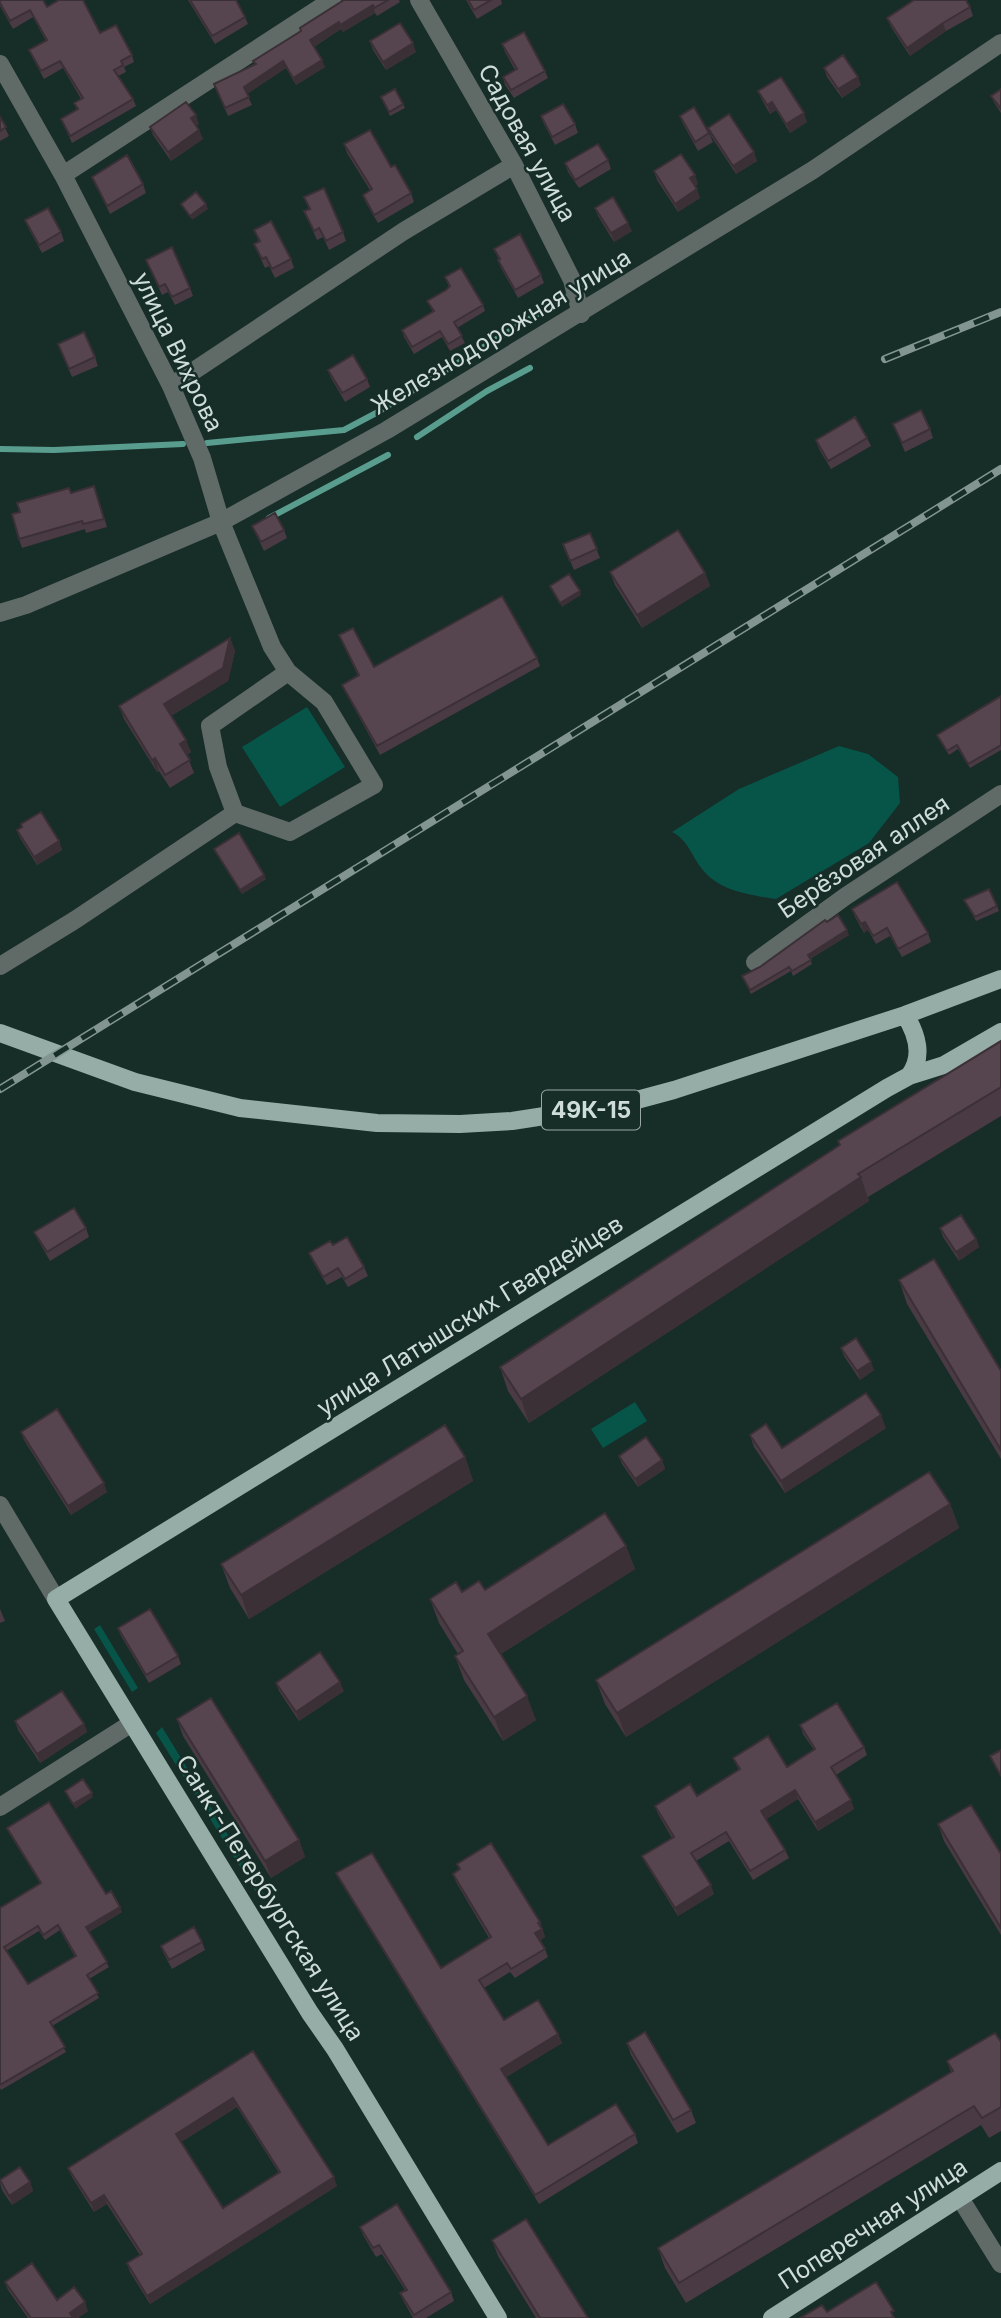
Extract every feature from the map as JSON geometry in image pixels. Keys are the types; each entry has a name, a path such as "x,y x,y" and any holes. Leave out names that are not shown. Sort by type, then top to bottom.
{"main road":[{"name":"49К-15","path":"0,1034 135,1082 240,1108 377,1123 460,1124 512,1121 622,1104 674,1090 905,1015 1001,979"},
{"path":"905,1015 917,1041 916,1062 909,1076"},
{"name":"улица Латышских Гвардейцев","path":"56,1599 909,1076 944,1065 1001,1032"},
{"name":"Санкт-Петербургская улица","path":"56,1599 498,2318"},
{"name":"Поперечная улица","path":"772,2318 1001,2171"}],"street":[{"path":"63,176 332,0"},
{"name":"Садовая улица","path":"419,0 513,165 572,279 581,314"},
{"name":"Железнодорожная улица","path":"0,613 26,605 222,522 387,430 813,170 1001,43"},
{"name":"улица Вихрова","path":"0,64 7,92 63,176 171,386 202,458 222,522 272,647 288,671"},
{"path":"171,386 404,231 513,165"},
{"path":"288,671 324,702 374,785 290,832 235,813 218,767 210,726 288,671"},
{"name":"Берёзовая аллея","path":"755,962 846,896 1001,794"},
{"path":"0,966 75,920 235,813"},
{"name":"Санкт-Петербургская улица","path":"0,1505 56,1599"},
{"path":"0,1807 132,1723"},
{"path":"960,2198 1001,2264"}],"green space":[{"path":"307,707 345,767 280,807 242,747"},
{"path":"839,746 868,754 898,777 900,803 869,843 776,899 736,891 717,882 702,869 682,839 672,832 739,789"},
{"path":"635,1402 647,1421 603,1448 591,1429"},
{"path":"100,1625 138,1688 132,1692 94,1629"},
{"path":"162,1727 266,1897 259,1897 156,1733"}],"building":[{"path":"0,0 43,0 47,7 59,0 83,0 100,33 116,25 132,55 121,61 123,65 114,70 133,99 70,136 61,119 78,109 74,103 83,98 60,61 41,71 29,50 47,40 30,10 10,21"},
{"path":"190,0 236,0 245,17 212,36"},
{"path":"344,0 388,0 374,8 373,5 340,25 339,22 310,40 322,60 293,78 283,61 244,87 249,97 225,108 214,84 256,64 253,61"},
{"path":"468,0 491,0 474,10"},
{"path":"914,0 966,0 970,7 907,48 887,18"},
{"path":"400,23 413,43 383,62 370,41"},
{"path":"524,32 545,71 511,90 503,77 517,69 502,44"},
{"path":"843,55 858,77 838,89 824,68"},
{"path":"781,77 804,113 786,124 772,102 767,105 758,91"},
{"path":"395,89 403,104 389,112 381,97"},
{"path":"1001,89 1001,109 991,96"},
{"path":"186,102 196,115 191,118 199,130 168,152 150,127"},
{"path":"563,104 575,124 552,137 541,116"},
{"path":"694,107 709,133 695,142 680,116"},
{"path":"729,114 754,152 733,166 708,128"},
{"path":"0,117 6,127 0,131"},
{"path":"370,130 391,167 395,165 411,193 374,215 363,195 372,189 344,144"},
{"path":"598,144 608,160 575,180 565,163"},
{"path":"681,154 695,175 690,178 697,189 675,204 654,171"},
{"path":"127,155 143,184 107,206 92,177"},
{"path":"324,188 343,232 326,241 319,228 314,231 304,211 310,209 304,197"},
{"path":"196,192 206,204 190,216 181,204"},
{"path":"613,197 628,223 611,233 595,208"},
{"path":"48,208 61,232 39,245 25,220"},
{"path":"271,221 291,259 272,269 266,257 262,259 254,244 260,241 254,230"},
{"path":"520,234 541,275 515,290 494,249"},
{"path":"172,247 190,288 172,297 165,284 159,287 146,260"},
{"path":"461,268 483,305 454,322 462,336 448,344 440,331 412,347 402,330 434,311 427,301 446,290 450,286 445,277"},
{"path":"84,332 95,357 69,369 58,344"},
{"path":"353,355 367,379 342,393 328,370"},
{"path":"921,410 930,429 902,443 893,424"},
{"path":"855,417 867,438 828,461 816,440"},
{"path":"94,486 104,519 83,524 82,521 19,539 12,514 20,512 17,503 69,488 71,493"},
{"path":"275,513 284,530 261,542 252,526"},
{"path":"678,530 705,573 637,615 610,572"},
{"path":"590,533 597,549 570,561 563,544"},
{"path":"569,574 580,591 560,603 550,586"},
{"path":"502,596 537,658 377,746 342,685 359,675 339,635 353,628 374,667"},
{"path":"230,638 223,668 164,704 186,740 180,744 190,760 165,775 155,758 152,760 119,706"},
{"path":"1001,696 1001,745 968,764 957,745 947,751 937,735"},
{"path":"41,812 59,841 34,857 17,830 22,827 21,824"},
{"path":"239,833 264,875 240,890 214,849"},
{"path":"897,882 928,933 898,949 887,928 873,936 865,922 861,924 852,909"},
{"path":"989,889 997,906 975,917 964,900"},
{"path":"838,915 847,930 808,955 811,960 792,971 789,967 750,990 742,976 760,967 825,920 827,922"},
{"path":"1001,1041 1001,1087 858,1174 861,1177 521,1399 500,1367 840,1145 838,1141"},
{"path":"74,1208 86,1228 47,1252 34,1232"},
{"path":"961,1215 976,1239 956,1252 940,1228"},
{"path":"347,1237 364,1267 345,1279 338,1268 323,1277 309,1253 330,1241 333,1245"},
{"path":"934,1259 1001,1371 1001,1450 899,1280"},
{"path":"856,1338 871,1362 857,1371 841,1348"},
{"path":"866,1393 881,1415 781,1481 750,1435 766,1424 782,1448"},
{"path":"57,1409 104,1483 68,1506 21,1432"},
{"path":"445,1425 465,1457 241,1595 221,1564"},
{"path":"646,1437 662,1460 635,1479 619,1456"},
{"path":"929,1472 950,1504 617,1713 596,1680"},
{"path":"605,1513 626,1546 488,1634 527,1696 494,1717 455,1656 463,1651 430,1599 456,1582 462,1592 479,1581 485,1590"},
{"path":"150,1609 178,1656 146,1675 118,1628"},
{"path":"320,1652 340,1682 296,1712 276,1683"},
{"path":"62,1691 84,1724 37,1754 15,1721"},
{"path":"211,1698 299,1840 265,1861 177,1719"},
{"path":"837,1703 864,1747 831,1767 851,1800 815,1822 795,1790 761,1811 785,1850 750,1871 726,1832 691,1853 711,1885 675,1908 642,1856 674,1837 655,1806 690,1784 697,1796 740,1769 733,1758 768,1736 787,1767 815,1749 800,1725"},
{"path":"1001,1750 1001,1776 990,1756"},
{"path":"83,1779 92,1793 73,1804 65,1791"},
{"path":"49,1802 106,1894 111,1891 120,1907 86,1927 107,1962 87,1975 98,1993 50,2022 65,2047 0,2085 0,1908 41,1883 7,1828","holes":["58,1925 76,1956 28,1984 4,1947 38,1926 43,1935"]},
{"path":"971,1805 1001,1854 1001,1928 938,1824"},
{"path":"491,1843 540,1922 538,1923 542,1929 535,1933 545,1949 511,1969 507,1963 479,1980 504,2020 538,2000 558,2034 501,2069 548,2145 616,2104 635,2134 535,2195 336,1873 372,1853 441,1968 491,1937 453,1874 460,1869 457,1864"},
{"path":"194,1927 202,1942 169,1960 161,1946"},
{"path":"645,2032 691,2110 673,2120 627,2043"},
{"path":"995,2033 1001,2042 1001,2107 982,2118 974,2106 679,2283 658,2248 953,2071 947,2061"},
{"path":"253,2051 334,2177 147,2296 127,2263 142,2254 104,2195 91,2203 68,2168","holes":["233,2098 280,2172 223,2208 176,2134"]},
{"path":"20,2167 30,2182 9,2196 0,2180"},
{"path":"397,2204 451,2292 414,2315 400,2293 407,2290 379,2245 373,2248 360,2227"},
{"path":"526,2219 588,2318 540,2318 492,2240"},
{"path":"32,2263 57,2300 74,2287 85,2302 70,2313 73,2318 31,2318 5,2282"},
{"path":"876,2282 894,2311 891,2312 894,2318 800,2318 822,2305 827,2312"}],"waterway":[{"path":"207,443 344,430 378,412 565,297"},
{"path":"417,437 487,391 530,368"},
{"path":"0,449 54,450 183,444"},
{"path":"269,518 388,455"}],"railway":[{"path":"885,359 1001,312"},
{"path":"0,1089 1001,469"}]}
